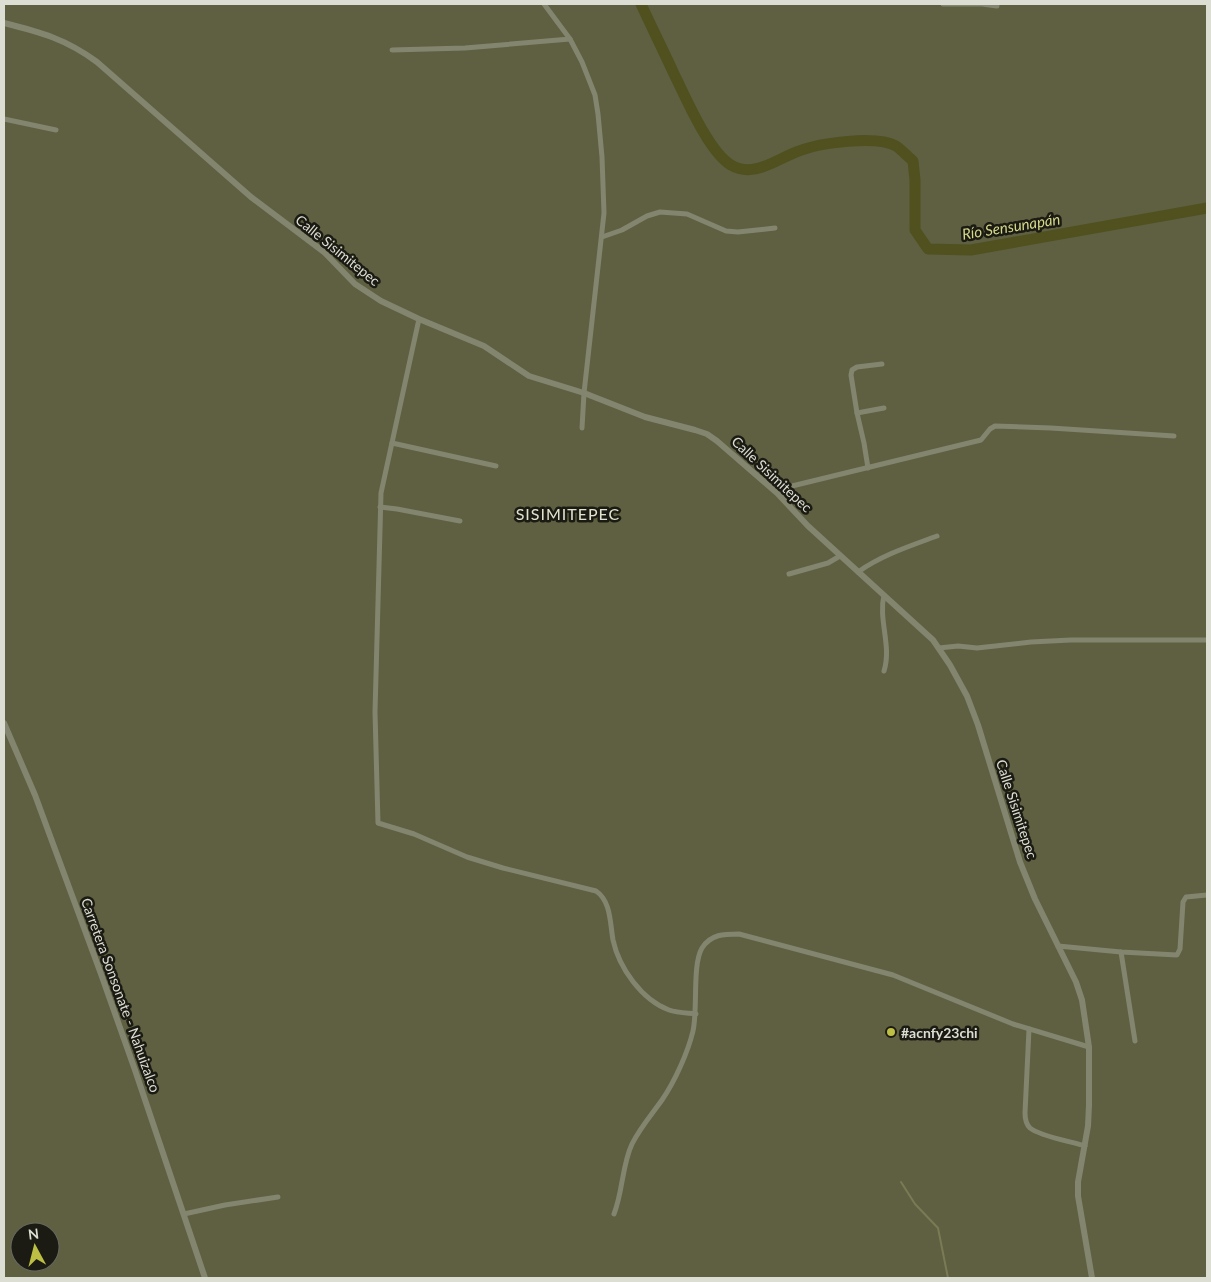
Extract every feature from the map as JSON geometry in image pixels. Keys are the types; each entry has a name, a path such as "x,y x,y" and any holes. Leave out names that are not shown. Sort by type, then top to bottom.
{"street":[{"path":"544,4 570,39 582,62 594,95 598,114 604,195 602,237 584,393 582,428"},
{"path":"943,4 997,6"},
{"name":"Calle Sisimitepec","path":"4,23 51,36 87,54 108,70 166,124 186,138 251,198 330,257 360,288 381,301 418,319 484,346 529,376 584,393 645,417 707,434 725,447 778,493 808,526 923,629 939,648 967,696 978,724 1020,862 1035,899 1079,991 1089,1047 1089,1106 1085,1146 1079,1175 1078,1196 1092,1278"},
{"path":"392,50 465,48 570,39"},
{"path":"4,119 56,130"},
{"path":"602,237 660,212 687,214 726,231 738,232 775,228"},
{"path":"418,319 381,493 375,719 378,823 414,834 467,857 596,891 603,896 607,905 614,942 621,962 635,984 653,1002 671,1010 696,1014"},
{"path":"868,468 851,375 852,370 857,367 882,364"},
{"path":"857,414 884,408"},
{"path":"778,493 792,486 981,440 990,428 1000,426 1174,436"},
{"path":"392,443 496,466"},
{"path":"380,507 397,508 460,521"},
{"path":"858,572 890,554 936,536"},
{"path":"789,574 828,563 840,556"},
{"path":"884,595 883,610 887,661 884,671"},
{"path":"939,648 958,646 976,648 1071,640 1207,640"},
{"name":"Carretera Sonsonate - Nahuizalco","path":"4,723 35,795 135,1070 205,1278"},
{"path":"1058,946 1177,955 1180,949 1183,902 1186,897 1207,895"},
{"path":"614,1214 619,1202 631,1146 637,1134 664,1097 685,1056 696,1014 698,965 702,949 711,938 724,934 739,934 893,975 1029,1029 1089,1047"},
{"path":"1121,952 1135,1041"},
{"path":"1029,1029 1024,1113 1026,1123 1032,1130 1085,1146"},
{"path":"184,1214 225,1205 278,1197"}],"green space":[{"path":"4,4 1207,4 1207,1278 4,1278"}],"waterway":[{"name":"Río Sensunapán","path":"641,4 699,125 715,149 731,165 740,169 757,169 808,148 848,141 876,141 896,146 913,161 915,230 928,249 971,250 1207,208"},
{"path":"901,1182 915,1204 938,1228 948,1278"}],"place":[{"name":"#acnfy23chi","path":"891,1032"}],"district":[{"name":"SISIMITEPEC","path":"568,513"}]}
